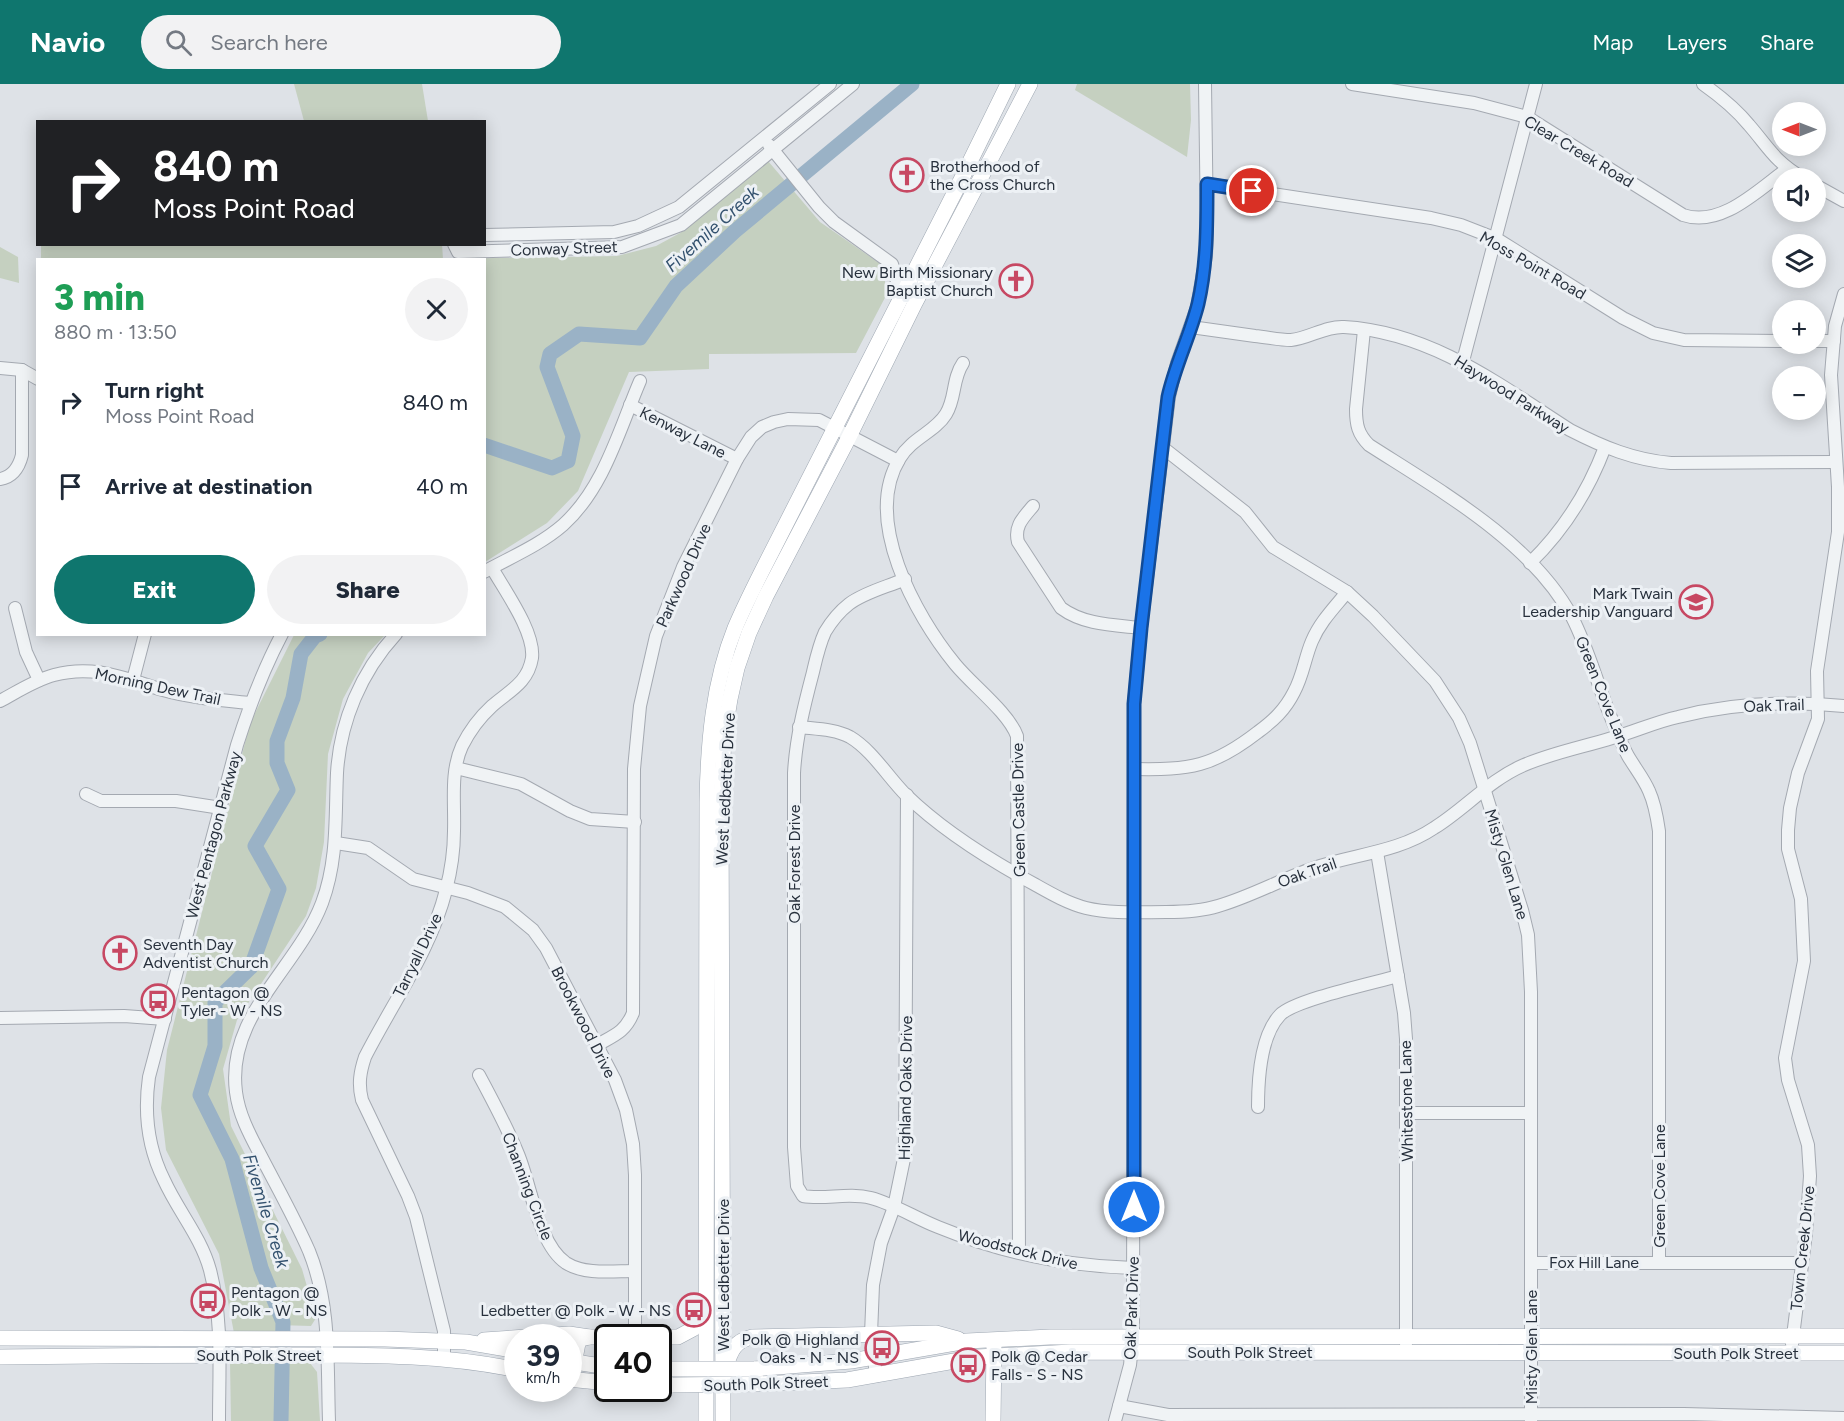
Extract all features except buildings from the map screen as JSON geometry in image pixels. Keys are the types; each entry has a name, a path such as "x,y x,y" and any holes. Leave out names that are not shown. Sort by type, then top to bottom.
{"main road":[{"name":"West Ledbetter Drive","path":"723,1421 723,1200 711,734 716,699 735,628 834,426 1008,84"},
{"name":"West Ledbetter Drive","path":"706,1421 706,1200 714,802 737,668 749,633 811,508 1030,84"},
{"path":"706,1200 723,1200"},
{"path":"678,1337 693,1329 706,1307"},
{"path":"723,1307 728,1319 738,1330 752,1337"},
{"path":"466,1342 504,1337 569,1334 594,1337"},
{"path":"826,1363 850,1353 871,1334"},
{"path":"723,1379 732,1349 738,1342 752,1337 936,1334 966,1341"},
{"path":"1232,1336 1233,1353"},
{"name":"South Polk Street","path":"672,1377 754,1377 831,1381 876,1376 994,1356 1232,1336 1844,1336"},
{"path":"582,1339 589,1337"},
{"path":"672,1337 692,1343 700,1352 706,1365"},
{"name":"South Polk Street","path":"0,1338 104,1339 220,1347 251,1355 307,1355 327,1347 445,1341 504,1349"},
{"path":"104,1339 105,1355"},
{"name":"South Polk Street","path":"0,1357 105,1355 220,1347 251,1339 307,1339 327,1347 444,1358 504,1368"},
{"path":"993,1421 994,1339"},
{"name":"South Polk Street","path":"754,1377 826,1363 966,1341 994,1339 1132,1344 1233,1353 1844,1353"}],"street":[{"name":"Conway Street","path":"486,235 614,232 638,226 679,207 830,84"},
{"path":"773,150 853,84"},
{"name":"Oak Park Drive","path":"1115,1421 1132,1344 1134,704 1162,447 1173,378 1191,327 1202,285 1206,256 1205,84"},
{"name":"Clear Creek Road","path":"1352,84 1474,103 1527,117 1683,215 1690,217 1705,218 1723,212 1739,204 1772,180"},
{"path":"1463,362 1536,84"},
{"path":"1703,84 1735,110 1774,158 1786,168"},
{"path":"764,138 819,207 842,229 892,264 901,296"},
{"name":"Conway Street","path":"455,246 458,252 622,247 681,225 773,150"},
{"name":"Moss Point Road","path":"1207,184 1431,218 1461,225 1497,239 1623,318 1653,333 1684,340 1772,341"},
{"path":"1826,191 1844,201"},
{"name":"Town Creek Drive","path":"1791,1353 1806,1233 1810,1176 1808,1145 1788,1080 1785,1058 1804,961 1801,899 1788,849 1788,830 1790,808 1798,773 1817,725 1819,712 1817,671 1838,532 1838,487 1831,393 1834,341 1844,294"},
{"name":"Haywood Parkway","path":"1191,327 1281,339 1304,337 1333,328 1364,330 1404,338 1439,350 1463,362 1570,430 1605,447 1638,458 1671,463 1835,462"},
{"name":"Green Cove Lane","path":"1364,330 1356,409 1356,422 1360,435 1370,445 1471,510 1530,563 1555,591 1584,642 1626,753 1648,789 1657,813 1659,831 1659,1262"},
{"path":"1826,341 1834,341"},
{"name":"Green Castle Drive","path":"963,363 957,372 949,408 944,417 906,448 898,460 891,478 886,512 894,552 904,579 928,627 953,662 1014,726 1018,746 1019,1252"},
{"path":"0,368 22,370 36,378"},
{"path":"0,479 13,472 19,465 22,455 22,370"},
{"path":"488,570 541,541 562,526 579,509 595,486 640,381"},
{"name":"Kenway Lane","path":"630,405 737,459"},
{"name":"Parkwood Drive","path":"597,1045 628,1025 633,1012 636,736 656,636 683,567 737,459 751,437 762,427 774,422 804,418 819,420 834,426 898,460"},
{"name":"Misty Glen Lane","path":"1162,447 1245,512 1273,547 1347,592 1398,641 1448,699 1463,726 1528,935 1531,992 1531,1418"},
{"path":"1530,563 1547,546 1576,507 1596,472 1605,447"},
{"path":"1033,506 1020,520 1016,534 1018,542 1061,609 1091,622 1141,628"},
{"name":"Tarryall Drive","path":"444,1358 445,1341 441,1312 416,1217 367,1111 360,1089 360,1072 365,1057 426,945 447,888 453,849 456,768 461,748 471,730 493,705 523,681 532,658 531,642 526,630 488,570"},
{"name":"Oak Forest Drive","path":"803,1196 797,1186 794,1147 794,773 799,727 825,632 849,604 904,579"},
{"path":"1134,769 1176,769 1210,762 1238,748 1271,722 1283,711 1293,694 1302,675 1311,642 1321,623 1347,592"},
{"path":"15,608 23,641 39,680"},
{"path":"133,680 144,636"},
{"name":"West Pentagon Parkway","path":"219,1421 220,1347 216,1297 210,1268 198,1241 164,1182 148,1129 147,1095 149,1077 237,746 250,704 281,636"},
{"path":"329,1421 324,1304 310,1253 246,1128 239,1109 234,1079 237,1050 244,1028 312,925 328,884 336,843 337,773 343,731 359,689 380,653 394,636"},
{"name":"Morning Dew Trail","path":"0,701 39,680 54,675 84,671 115,674 194,697 250,704"},
{"name":"Oak Trail","path":"799,727 837,732 849,736 860,744 907,795 978,852 1056,896 1087,908 1134,911 1197,910 1216,907 1308,870 1377,852 1411,840 1434,828 1498,778 1523,765 1703,711 1764,704 1844,706"},
{"path":"456,768 521,784 570,811 590,819 635,822"},
{"path":"86,794 101,801 176,801 221,808"},
{"name":"Highland Oaks Drive","path":"876,1376 871,1334 873,1286 876,1265 903,1171 906,1131 907,795"},
{"name":"Brookwood Drive","path":"336,843 368,848 413,879 468,893 505,907 533,930 546,948 615,1080 626,1110 633,1144 634,1324"},
{"name":"Whitestone Lane","path":"1377,852 1406,1039 1406,1352"},
{"path":"1258,1107 1258,1082 1264,1049 1273,1026 1282,1013 1301,1004 1398,976"},
{"path":"0,1018 124,1016 165,1018"},
{"name":"Channing Circle","path":"479,1075 519,1155 546,1239 555,1253 566,1263 582,1270 634,1271"},
{"path":"1407,1113 1531,1113"},
{"name":"Woodstock Drive","path":"803,1196 861,1196 880,1201 936,1227 975,1241 1099,1267 1133,1268"},
{"name":"Fox Hill Lane","path":"1531,1263 1802,1263"},
{"path":"1119,1406 1168,1414 1296,1418 1844,1418"}],"green space":[{"path":"294,84 422,84 428,120 304,120"},
{"path":"1077,84 1190,84 1191,120 1187,157 1075,90"},
{"path":"768,161 820,222 885,267 885,288 889,290 856,353 709,354 709,369 629,372 578,491 547,523 486,561 486,258 617,256 656,246 680,233"},
{"path":"41,246 442,246 443,258 41,258"},
{"path":"0,247 18,257 19,283 0,278"},
{"path":"294,636 384,636 368,653 343,699 328,754 324,842 316,888 306,916 237,1020 223,1069 231,1126 302,1269 316,1318 311,1326 277,1325 280,1333 234,1333 219,1254 166,1150 161,1108 167,1050 250,723"},
{"path":"230,1361 310,1363 317,1372 320,1421 231,1421"}],"waterway":[{"name":"Fivemile Creek","path":"486,446 552,468 568,461 573,436 547,367 550,354 579,334 640,338 676,286 735,231 912,84"},
{"name":"Fivemile Creek","path":"281,1421 283,1322 261,1268 232,1159 200,1095 215,1046 215,1002 251,967 279,889 255,846 288,790 277,763 277,741 293,698 301,654 315,636"}],"place":[{"name":"Brotherhood of the Cross Church","path":"907,175"},
{"name":"New Birth Missionary Baptist Church","path":"1016,281"},
{"name":"Mark Twain Leadership Vanguard","path":"1696,602"},
{"name":"Seventh Day Adventist Church","path":"120,953"},
{"name":"Pentagon @ Tyler - W - NS","path":"158,1001"},
{"name":"Pentagon @ Polk - W - NS","path":"208,1301"},
{"name":"Ledbetter @ Polk - W - NS","path":"694,1310"},
{"name":"Polk @ Highland Oaks - N - NS","path":"882,1348"},
{"name":"Polk @ Cedar Falls - S - NS","path":"968,1365"}],"route":[{"path":"1134,1207 1134,704 1141,628 1168,397 1202,285 1206,256 1207,184 1252,191"}]}
